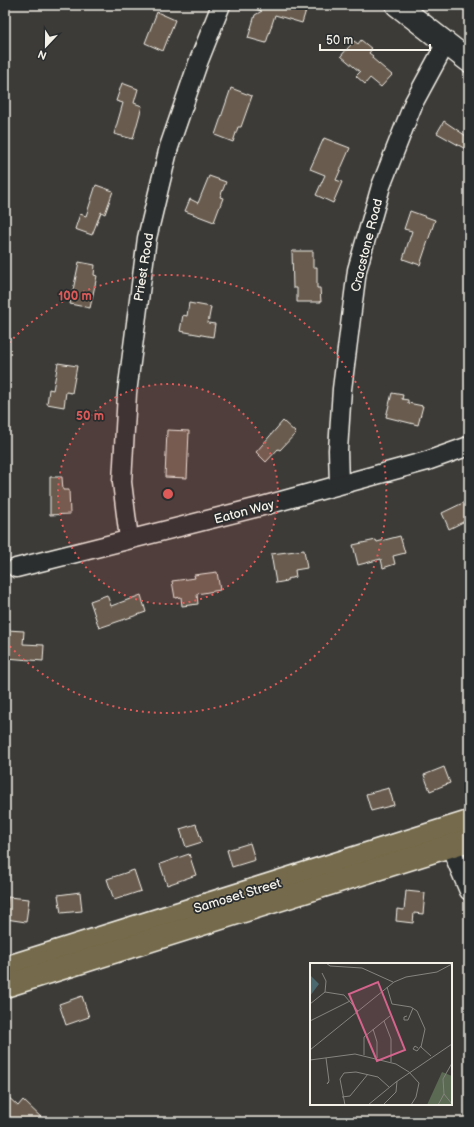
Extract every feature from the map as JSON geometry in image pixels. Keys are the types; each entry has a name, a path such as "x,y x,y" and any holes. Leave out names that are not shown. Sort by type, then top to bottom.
{"highway":[{"name":"Samoset Street","path":"5,986 455,838 469,822"},
{"name":"Samoset Street","path":"5,968 455,838"}],"street":[{"name":"Priest Road","path":"128,539 122,482 127,393 147,238 169,147 198,63 221,5"},
{"path":"397,5 469,61"},
{"name":"Cracstone Road","path":"339,484 338,450 342,389 357,270 381,186 414,102 446,43"},
{"name":"Eaton Way","path":"16,568 201,522 427,461 469,446"},
{"path":"455,838 469,891"}],"building":[{"path":"253,5 300,5 307,7 302,23 275,15 266,43 248,38 255,15 262,11 252,8"},
{"path":"157,12 175,20 163,51 145,43"},
{"path":"361,40 372,49 369,53 373,56 372,58 392,75 381,87 370,78 365,84 356,76 360,72 341,56 354,41 358,44"},
{"path":"122,83 138,89 134,103 142,106 133,139 114,134 123,103 116,101"},
{"path":"231,88 252,96 241,127 238,127 233,142 215,135"},
{"path":"444,121 469,138 469,151 437,133"},
{"path":"324,138 350,148 336,180 342,182 333,203 316,195 325,175 310,169"},
{"path":"209,176 226,182 220,197 223,198 214,222 185,211 190,199 198,203"},
{"path":"96,185 113,191 105,214 101,212 92,235 75,229 80,214 86,216"},
{"path":"410,211 435,220 420,265 403,259 412,231 404,229"},
{"path":"292,251 313,251 313,267 317,267 317,288 320,288 321,302 297,302 297,288 293,288"},
{"path":"79,262 95,265 94,275 97,276 90,308 70,304"},
{"path":"189,303 211,307 208,323 215,324 213,337 180,331 183,315 187,316"},
{"path":"58,363 77,366 72,393 66,392 64,407 47,404 49,389 53,390"},
{"path":"392,393 403,395 402,399 408,400 408,403 423,406 418,425 386,417"},
{"path":"283,421 296,433 266,462 256,452"},
{"path":"167,430 189,431 187,478 165,477"},
{"path":"50,477 62,477 63,490 69,490 70,514 50,515"},
{"path":"469,500 469,519 449,529 442,513"},
{"path":"400,536 405,553 393,556 395,564 383,568 381,559 358,565 353,545 376,540 377,542"},
{"path":"304,550 307,568 295,570 296,577 287,579 287,581 276,583 271,554"},
{"path":"217,572 220,590 197,594 198,604 182,606 181,597 175,598 172,581 195,578 194,575"},
{"path":"107,595 111,606 141,595 146,612 99,628 90,601"},
{"path":"7,630 24,631 23,644 44,645 43,661 6,658"},
{"path":"444,767 450,783 430,791 424,775"},
{"path":"389,788 394,805 371,811 366,794"},
{"path":"196,824 202,842 186,847 180,829"},
{"path":"250,843 255,860 232,867 227,850"},
{"path":"189,854 196,875 167,885 160,864"},
{"path":"134,870 141,891 114,900 107,879"},
{"path":"406,891 425,893 423,914 414,913 413,923 396,921 397,909 404,910"},
{"path":"80,892 82,911 61,913 58,895"},
{"path":"8,897 29,899 26,922 6,919"},
{"path":"82,996 89,1017 66,1025 59,1004"},
{"path":"5,1094 18,1106 23,1100 46,1122 5,1122"}]}
